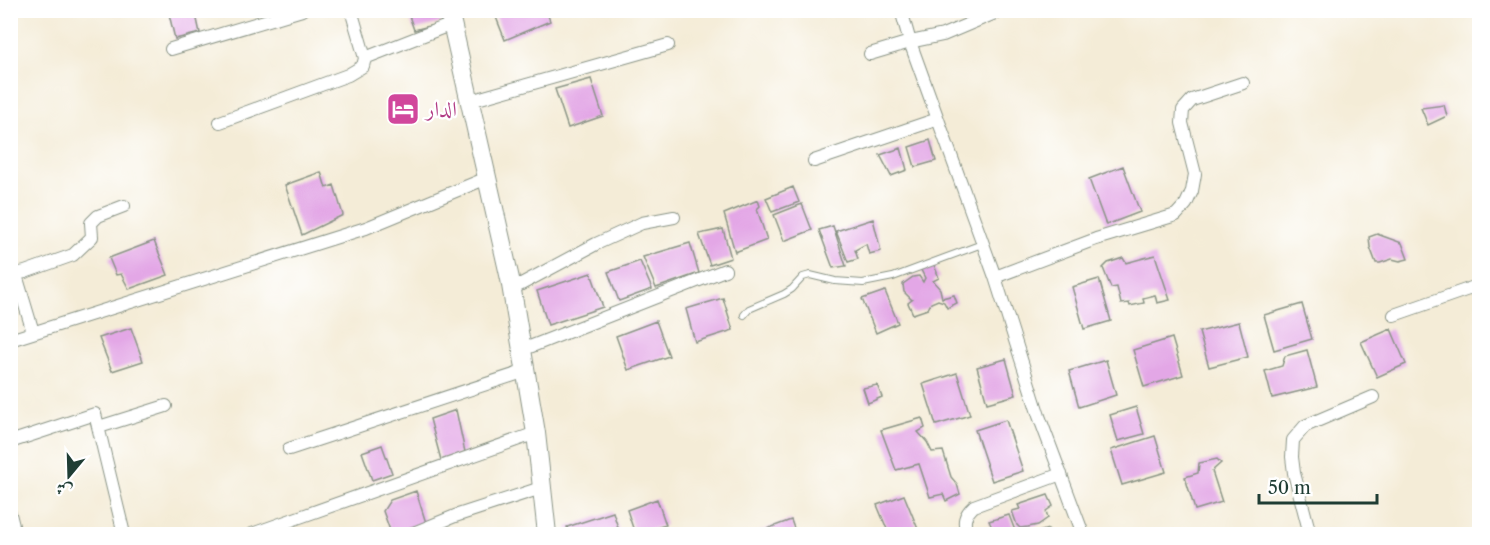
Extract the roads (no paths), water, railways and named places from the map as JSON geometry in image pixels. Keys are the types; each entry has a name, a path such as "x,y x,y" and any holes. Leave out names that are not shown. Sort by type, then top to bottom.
{"street":[{"path":"171,49 302,10"},
{"path":"220,122 348,75 363,66 365,58 351,10"},
{"path":"901,10 910,42 994,277 1039,416 1083,534"},
{"path":"870,54 943,35 1002,10"},
{"path":"365,58 450,17 512,289 536,432 548,534"},
{"path":"470,101 668,45"},
{"path":"994,277 1096,239 1176,215 1186,204 1195,174 1182,123 1183,111 1192,100 1243,83"},
{"path":"814,162 938,119"},
{"path":"10,339 366,228 487,178"},
{"path":"33,332 13,275 73,255 92,237 91,223 98,216 124,206"},
{"path":"512,289 623,231 642,223 674,217"},
{"path":"522,350 725,270"},
{"path":"1394,315 1479,285"},
{"path":"289,449 526,371"},
{"path":"1310,534 1294,473 1293,440 1305,426 1373,397"},
{"path":"99,427 166,406"},
{"path":"10,442 95,414 124,534"},
{"path":"252,534 536,432"},
{"path":"967,534 964,527 965,516 974,506 1060,474"},
{"path":"411,534 455,516 541,488"},
{"path":"10,514 15,534"}],"lane":[{"path":"744,315 749,309 792,290 803,277 810,275 835,281 863,283 893,277 982,243"}],"place":[{"name":"الدار","path":"403,109"}]}
